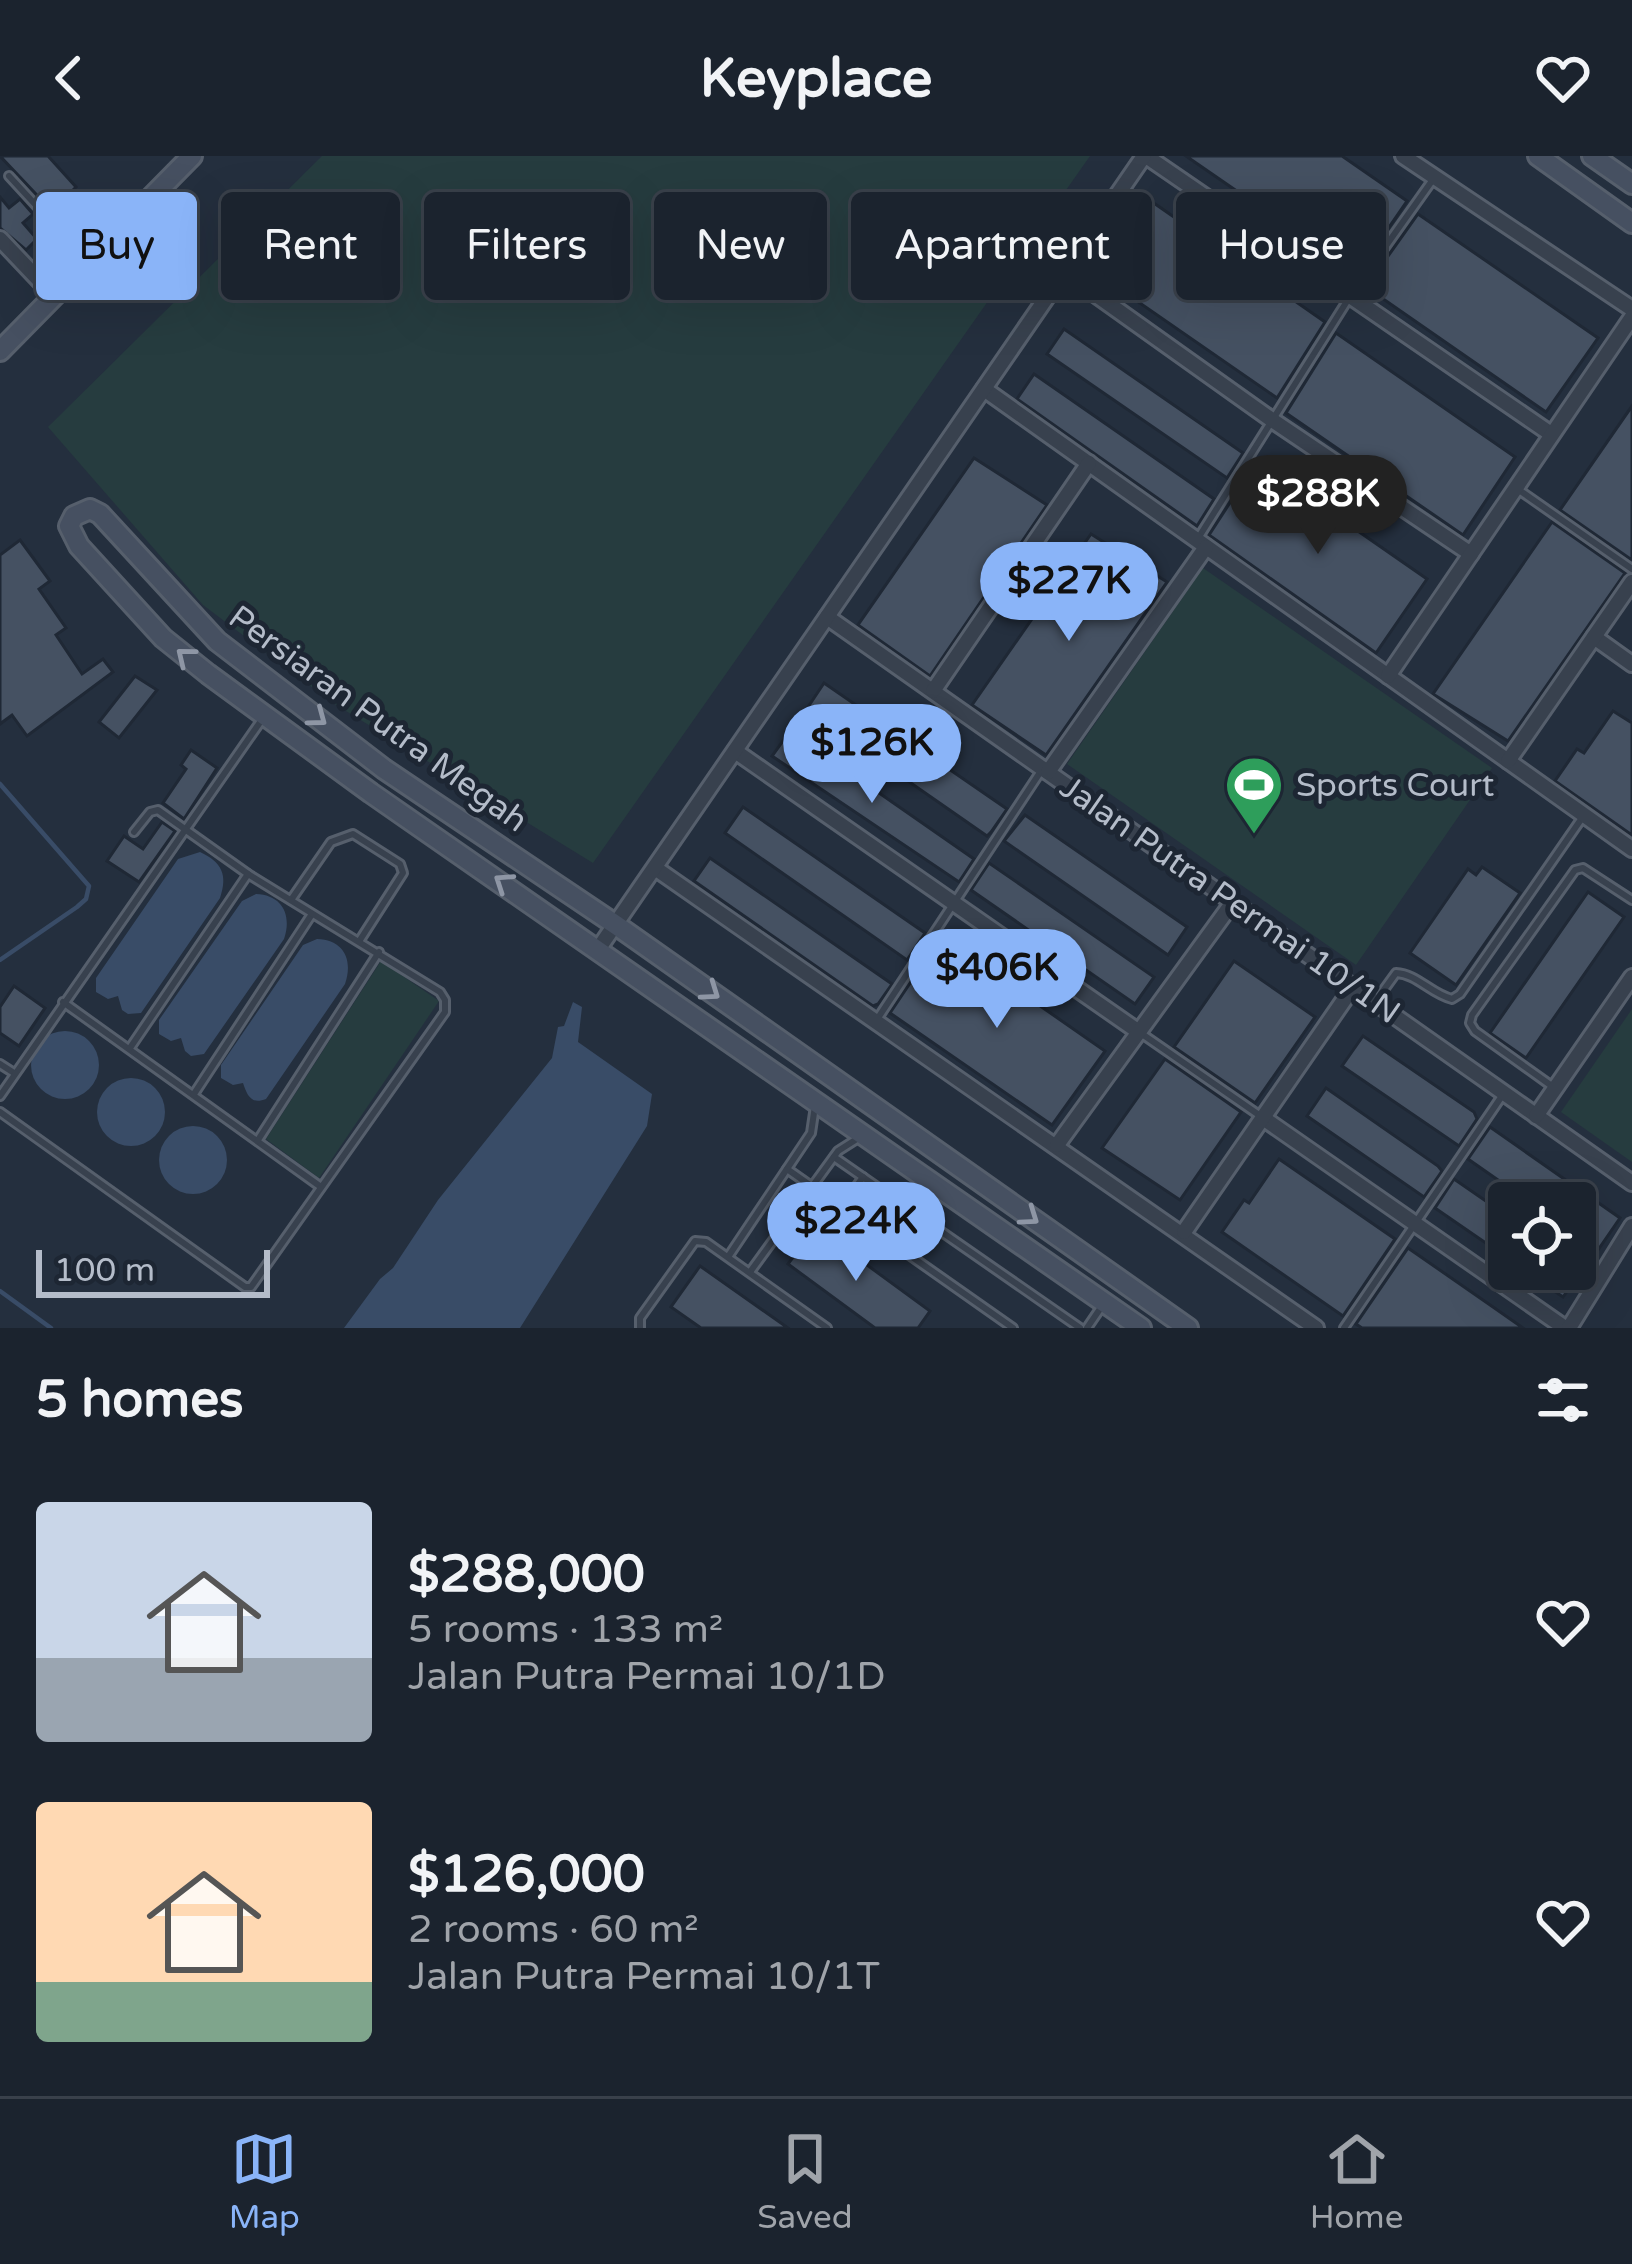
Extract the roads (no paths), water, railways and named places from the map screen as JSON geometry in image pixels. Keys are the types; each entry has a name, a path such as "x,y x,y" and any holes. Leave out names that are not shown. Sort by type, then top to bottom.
{"street":[{"path":"156,192 192,156"},
{"path":"1120,192 1145,156 1197,192"},
{"path":"1388,676 1632,313 1403,156"},
{"path":"1538,156 1632,223"},
{"path":"1592,156 1632,184"},
{"path":"0,239 36,277"},
{"path":"0,351 50,300"},
{"path":"599,948 1045,300"},
{"path":"1103,300 1471,554"},
{"path":"1352,300 1551,434"},
{"path":"984,389 1632,849"},
{"path":"933,692 1089,464"},
{"name":"Persiaran Putra Megah","path":"1141,1328 265,715 164,638 72,536 69,526 74,516 90,509 100,514 192,618 233,655 384,769 616,925 1188,1328"},
{"path":"1046,770 1202,543"},
{"path":"1508,761 1632,582"},
{"name":"Jalan Putra Permai 10/1N","path":"827,617 1632,1183"},
{"path":"1594,637 1632,664"},
{"path":"735,751 1139,1032"},
{"path":"655,868 1316,1328"},
{"path":"1057,1145 1233,902"},
{"path":"1536,1116 1627,994 1632,977"},
{"path":"1184,1232 1353,987"},
{"path":"1262,1118 1567,1328 1632,1226"}],"lane":[{"path":"9,176 36,205"},
{"path":"1386,246 1434,178"},
{"path":"1202,543 1348,300"},
{"path":"1516,488 1632,569"},
{"path":"0,1096 265,715"},
{"path":"874,1023 1046,770"},
{"path":"0,1112 245,1287 256,1285 445,1012 440,992 248,874 158,810 150,812 134,832"},
{"path":"1375,1002 1396,973 1402,972 1440,996 1460,994 1584,815"},
{"path":"291,900 331,842 353,834 400,864 403,873 360,940"},
{"path":"1556,1089 1475,1030 1472,1016 1575,870 1582,868 1632,900"},
{"path":"130,1048 248,874"},
{"path":"194,1094 312,914"},
{"path":"258,1140 379,952"},
{"path":"63,1002 321,1187"},
{"path":"1139,1032 1262,1118"},
{"path":"0,1064 14,1072"},
{"path":"1344,1328 1504,1093"},
{"path":"728,1257 811,1132 814,1099"},
{"path":"750,1272 836,1154 866,1135"},
{"path":"836,1154 862,1177 1084,1328 1105,1302"},
{"path":"787,1169 1012,1328"},
{"path":"841,1208 862,1177"},
{"path":"640,1328 640,1318 695,1241 706,1242 827,1328"}],"water":[{"path":"200,852 221,870 220,898 141,1013 128,1014 118,996 108,999 96,992 96,978 178,859"},
{"path":"256,894 273,898 283,908 284,939 204,1054 191,1056 181,1038 171,1041 159,1034 159,1020 242,901"},
{"path":"317,939 334,943 344,953 345,984 266,1099 253,1100 243,1083 233,1085 221,1078 221,1065 303,945"},
{"path":"573,1002 582,1007 578,1042 652,1094 647,1126 520,1328 344,1328 393,1268 438,1200 552,1058 558,1027 564,1026"},
{"path":"65,1031 89,1041 99,1065 89,1089 65,1099 41,1089 31,1065 41,1041"},
{"path":"131,1078 155,1088 165,1112 155,1136 131,1146 107,1136 97,1112 107,1088"},
{"path":"193,1126 217,1136 227,1160 217,1184 193,1194 169,1184 159,1160 169,1136"}],"waterway":[{"path":"0,784 89,886 86,899 77,907 0,960"},
{"path":"0,1291 51,1328"}],"place":[{"name":"Sports Court","path":"1254,836"}]}
